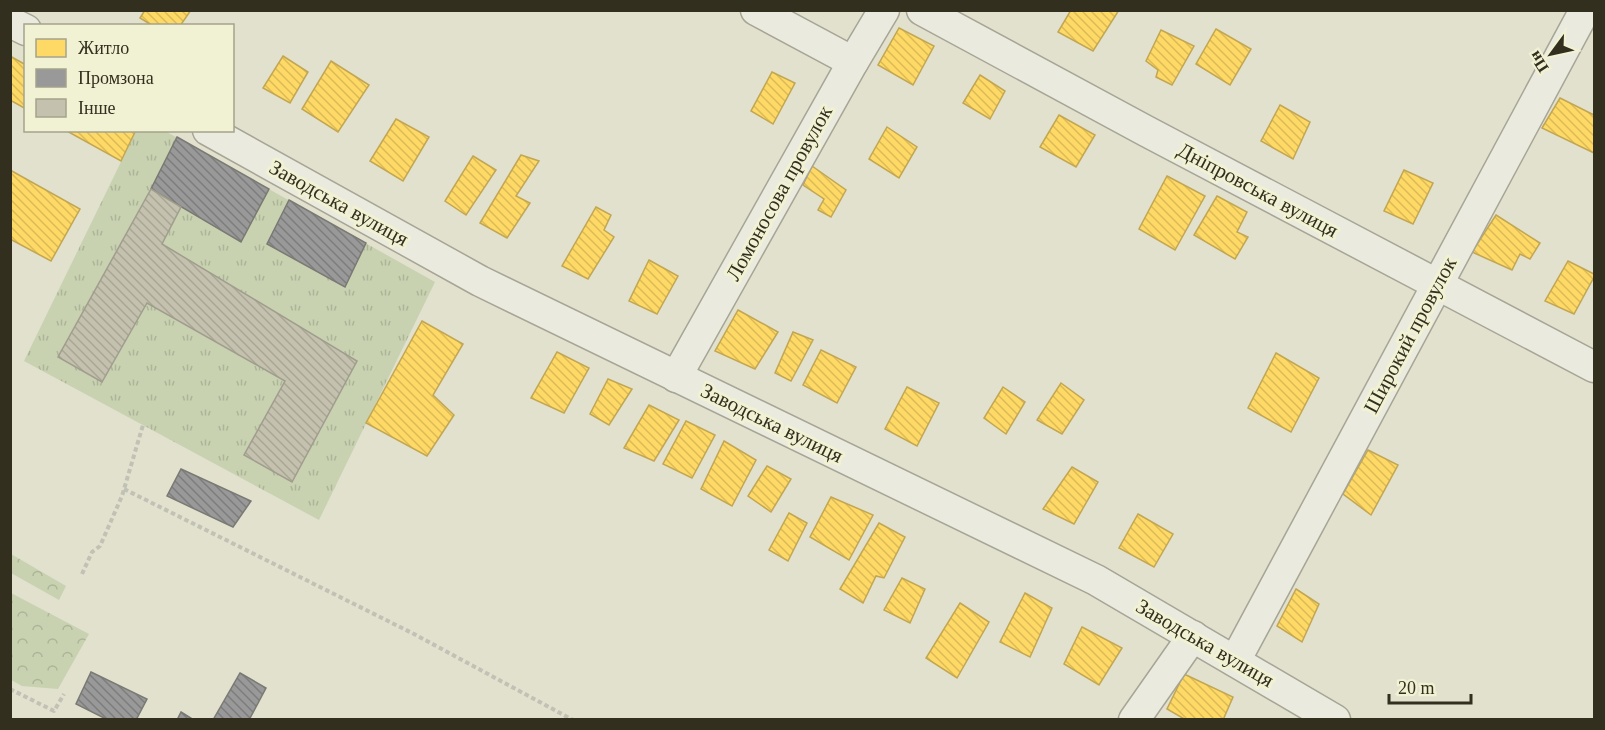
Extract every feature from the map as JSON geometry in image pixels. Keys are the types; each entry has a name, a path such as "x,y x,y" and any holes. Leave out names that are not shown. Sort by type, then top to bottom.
{"street":[{"path":"756,10 853,62"},
{"name":"Ломоносова провулок","path":"676,377 884,10"},
{"name":"Дніпровська вулиця","path":"922,10 1594,367"},
{"name":"Широкий провулок","path":"1235,660 1585,10"},
{"path":"10,22 24,29"},
{"name":"Заводська вулиця","path":"211,132 480,281 1096,580 1335,720"},
{"path":"1134,720 1193,636"}],"path":[{"path":"82,574 92,552 100,546 124,489 143,425"},
{"path":"124,489 414,634 573,720"},
{"path":"10,689 54,711 64,694"}],"green space":[{"path":"136,132 167,132 435,282 319,520 24,361"},
{"path":"11,554 66,586 59,600 11,573"},
{"path":"11,593 89,634 58,689 22,686 11,680"}],"building: Житло":[{"path":"145,10 191,10 181,24 150,24 140,18"},
{"path":"1071,10 1119,10 1093,51 1058,32"},
{"path":"899,28 934,46 913,85 878,65"},
{"path":"1216,29 1251,49 1230,85 1196,64"},
{"path":"1161,30 1194,46 1172,85 1156,77 1158,70 1146,61"},
{"path":"10,56 24,64 24,108 10,100"},
{"path":"283,56 308,72 290,103 263,88"},
{"path":"331,61 369,85 338,132 302,109"},
{"path":"772,72 795,83 773,124 751,111"},
{"path":"980,75 1005,91 990,119 963,103"},
{"path":"1560,98 1594,115 1594,153 1542,128"},
{"path":"1280,105 1310,122 1293,159 1261,141"},
{"path":"1059,115 1095,135 1076,167 1040,147"},
{"path":"396,119 429,137 403,181 370,161"},
{"path":"887,127 917,147 899,178 869,159"},
{"path":"69,132 135,132 121,161"},
{"path":"521,155 539,161 516,196 530,203 507,238 480,223"},
{"path":"473,156 496,170 466,215 445,201"},
{"path":"812,166 846,190 831,217 818,210 824,199 803,185"},
{"path":"10,170 80,209 51,261 10,239"},
{"path":"1404,170 1433,183 1413,224 1384,211"},
{"path":"1167,176 1205,196 1175,250 1139,229"},
{"path":"1217,196 1247,212 1237,232 1248,237 1235,259 1194,235"},
{"path":"596,207 611,215 604,230 614,237 588,279 562,266"},
{"path":"1496,215 1540,243 1530,259 1520,254 1512,270 1472,252"},
{"path":"649,260 678,276 657,314 629,301"},
{"path":"1568,261 1594,274 1574,314 1545,301"},
{"path":"738,310 778,332 755,369 715,351"},
{"path":"422,321 463,344 433,395 454,415 427,456 366,423"},
{"path":"793,332 813,340 791,381 775,373"},
{"path":"821,350 856,367 837,403 803,385"},
{"path":"557,352 589,368 564,413 531,398"},
{"path":"1276,353 1319,378 1291,432 1248,408"},
{"path":"608,379 632,389 609,425 590,414"},
{"path":"1061,383 1084,400 1062,434 1037,420"},
{"path":"907,387 939,403 917,446 885,429"},
{"path":"1003,387 1025,402 1006,434 984,418"},
{"path":"649,405 679,420 654,461 624,448"},
{"path":"686,421 715,435 692,478 663,464"},
{"path":"724,441 756,460 732,506 701,489"},
{"path":"1368,450 1398,465 1371,515 1343,494"},
{"path":"767,466 791,479 771,512 748,496"},
{"path":"1072,467 1098,482 1074,524 1043,509"},
{"path":"831,497 873,515 849,560 810,537"},
{"path":"789,513 807,523 788,561 769,550"},
{"path":"1138,514 1173,534 1154,567 1119,548"},
{"path":"879,523 905,537 884,578 876,576 863,603 840,589"},
{"path":"902,578 925,589 910,623 884,610"},
{"path":"1296,589 1319,604 1302,642 1277,626"},
{"path":"1025,593 1052,608 1030,657 1000,642"},
{"path":"960,603 989,622 957,678 926,658"},
{"path":"1082,627 1122,648 1099,685 1064,664"},
{"path":"1184,674 1233,697 1223,720 1186,720 1167,709"}],"building: Промзона":[{"path":"177,137 269,189 241,242 151,189"},
{"path":"289,200 366,243 345,287 267,244"},
{"path":"181,469 251,501 233,527 167,496"},
{"path":"91,672 147,699 136,720 108,720 76,704"},
{"path":"240,673 266,688 249,720 213,720"},
{"path":"181,712 194,720 177,720"}],"building: Інше":[{"path":"151,189 181,207 162,244 357,361 292,482 244,455 285,381 147,303 102,382 58,357"}]}
